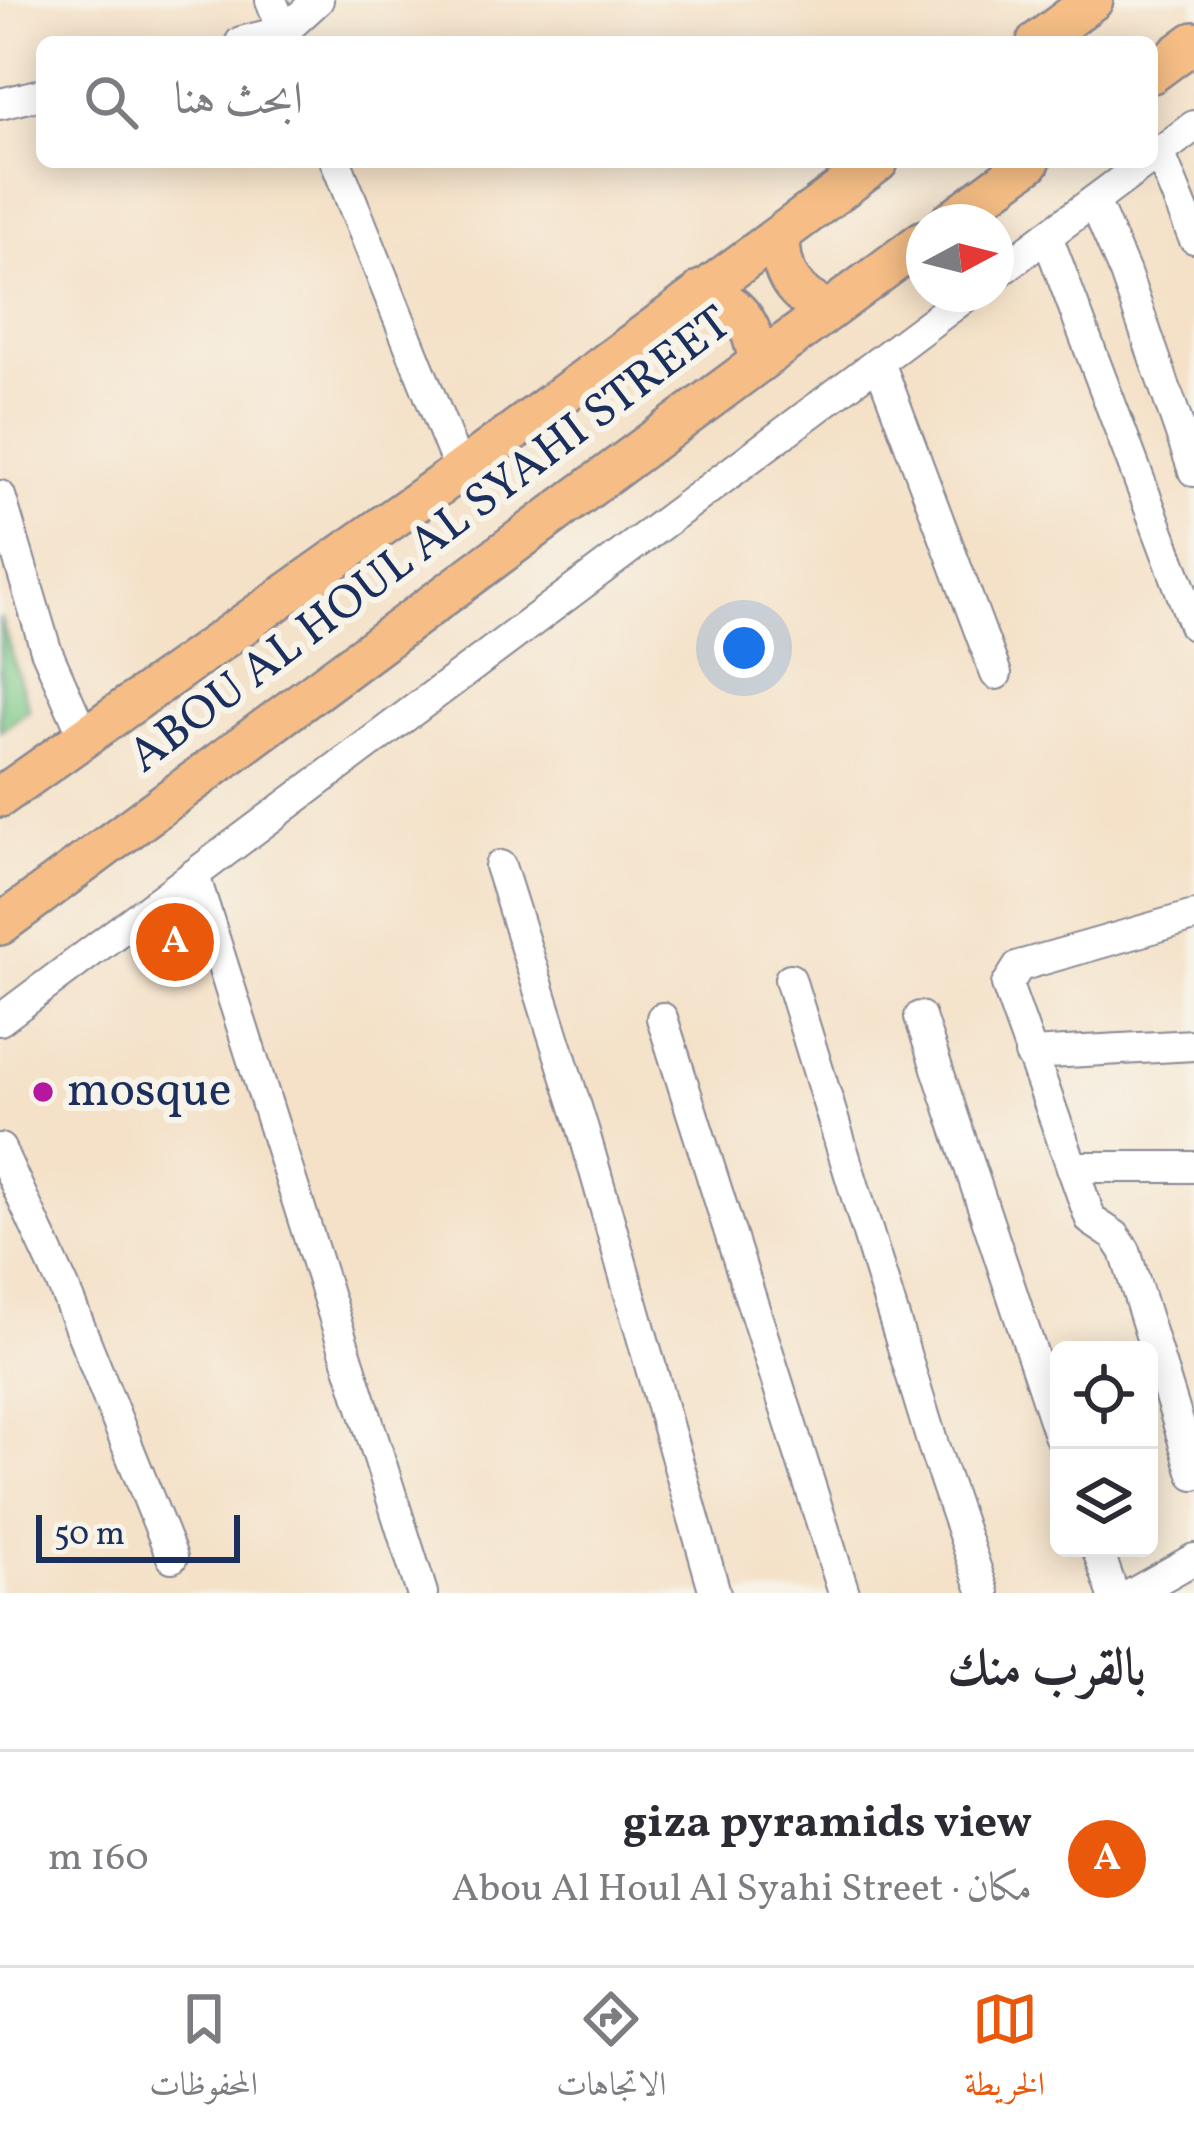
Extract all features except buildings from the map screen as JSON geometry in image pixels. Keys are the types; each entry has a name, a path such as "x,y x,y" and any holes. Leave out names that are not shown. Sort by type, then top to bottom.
{"main road":[{"path":"1045,36 1093,0"},
{"path":"1158,69 1194,42"},
{"name":"ABOU AL HOUL AL SYAHI STREET","path":"0,797 460,471 870,168"},
{"path":"973,204 1022,168"},
{"path":"780,236 780,260 789,283 806,300 828,310"},
{"name":"ABOU AL HOUL AL SYAHI STREET","path":"0,925 906,253"},
{"path":"703,290 725,298 743,315 755,337 758,361"}],"street":[{"path":"272,0 286,36"},
{"path":"287,36 319,0"},
{"path":"0,104 36,95"},
{"path":"1158,153 1194,126"},
{"path":"338,168 460,471"},
{"path":"1014,261 1138,168"},
{"path":"1158,168 1194,238"},
{"path":"1094,201 1125,274 1194,471"},
{"path":"1048,236 1194,625"},
{"path":"0,1020 945,312"},
{"path":"879,362 996,674"},
{"path":"0,496 46,650 85,739"},
{"path":"500,866 583,1129 715,1593"},
{"path":"194,875 422,1593"},
{"path":"1194,916 1019,967 1007,985 1091,1220 1125,1251 1194,1474"},
{"path":"790,979 933,1445 984,1593"},
{"path":"920,1017 1050,1408"},
{"path":"662,1018 844,1593"},
{"path":"1030,1054 1194,1045"},
{"path":"0,1149 64,1288 172,1557"},
{"path":"1072,1168 1194,1167"},
{"path":"1100,1557 1113,1593"},
{"path":"1134,1593 1194,1559"}],"green space":[{"path":"0,617 29,710 0,731"}],"place":[{"name":"giza pyramids view","path":"175,942"},
{"name":"mosque","path":"43,1092"}]}
